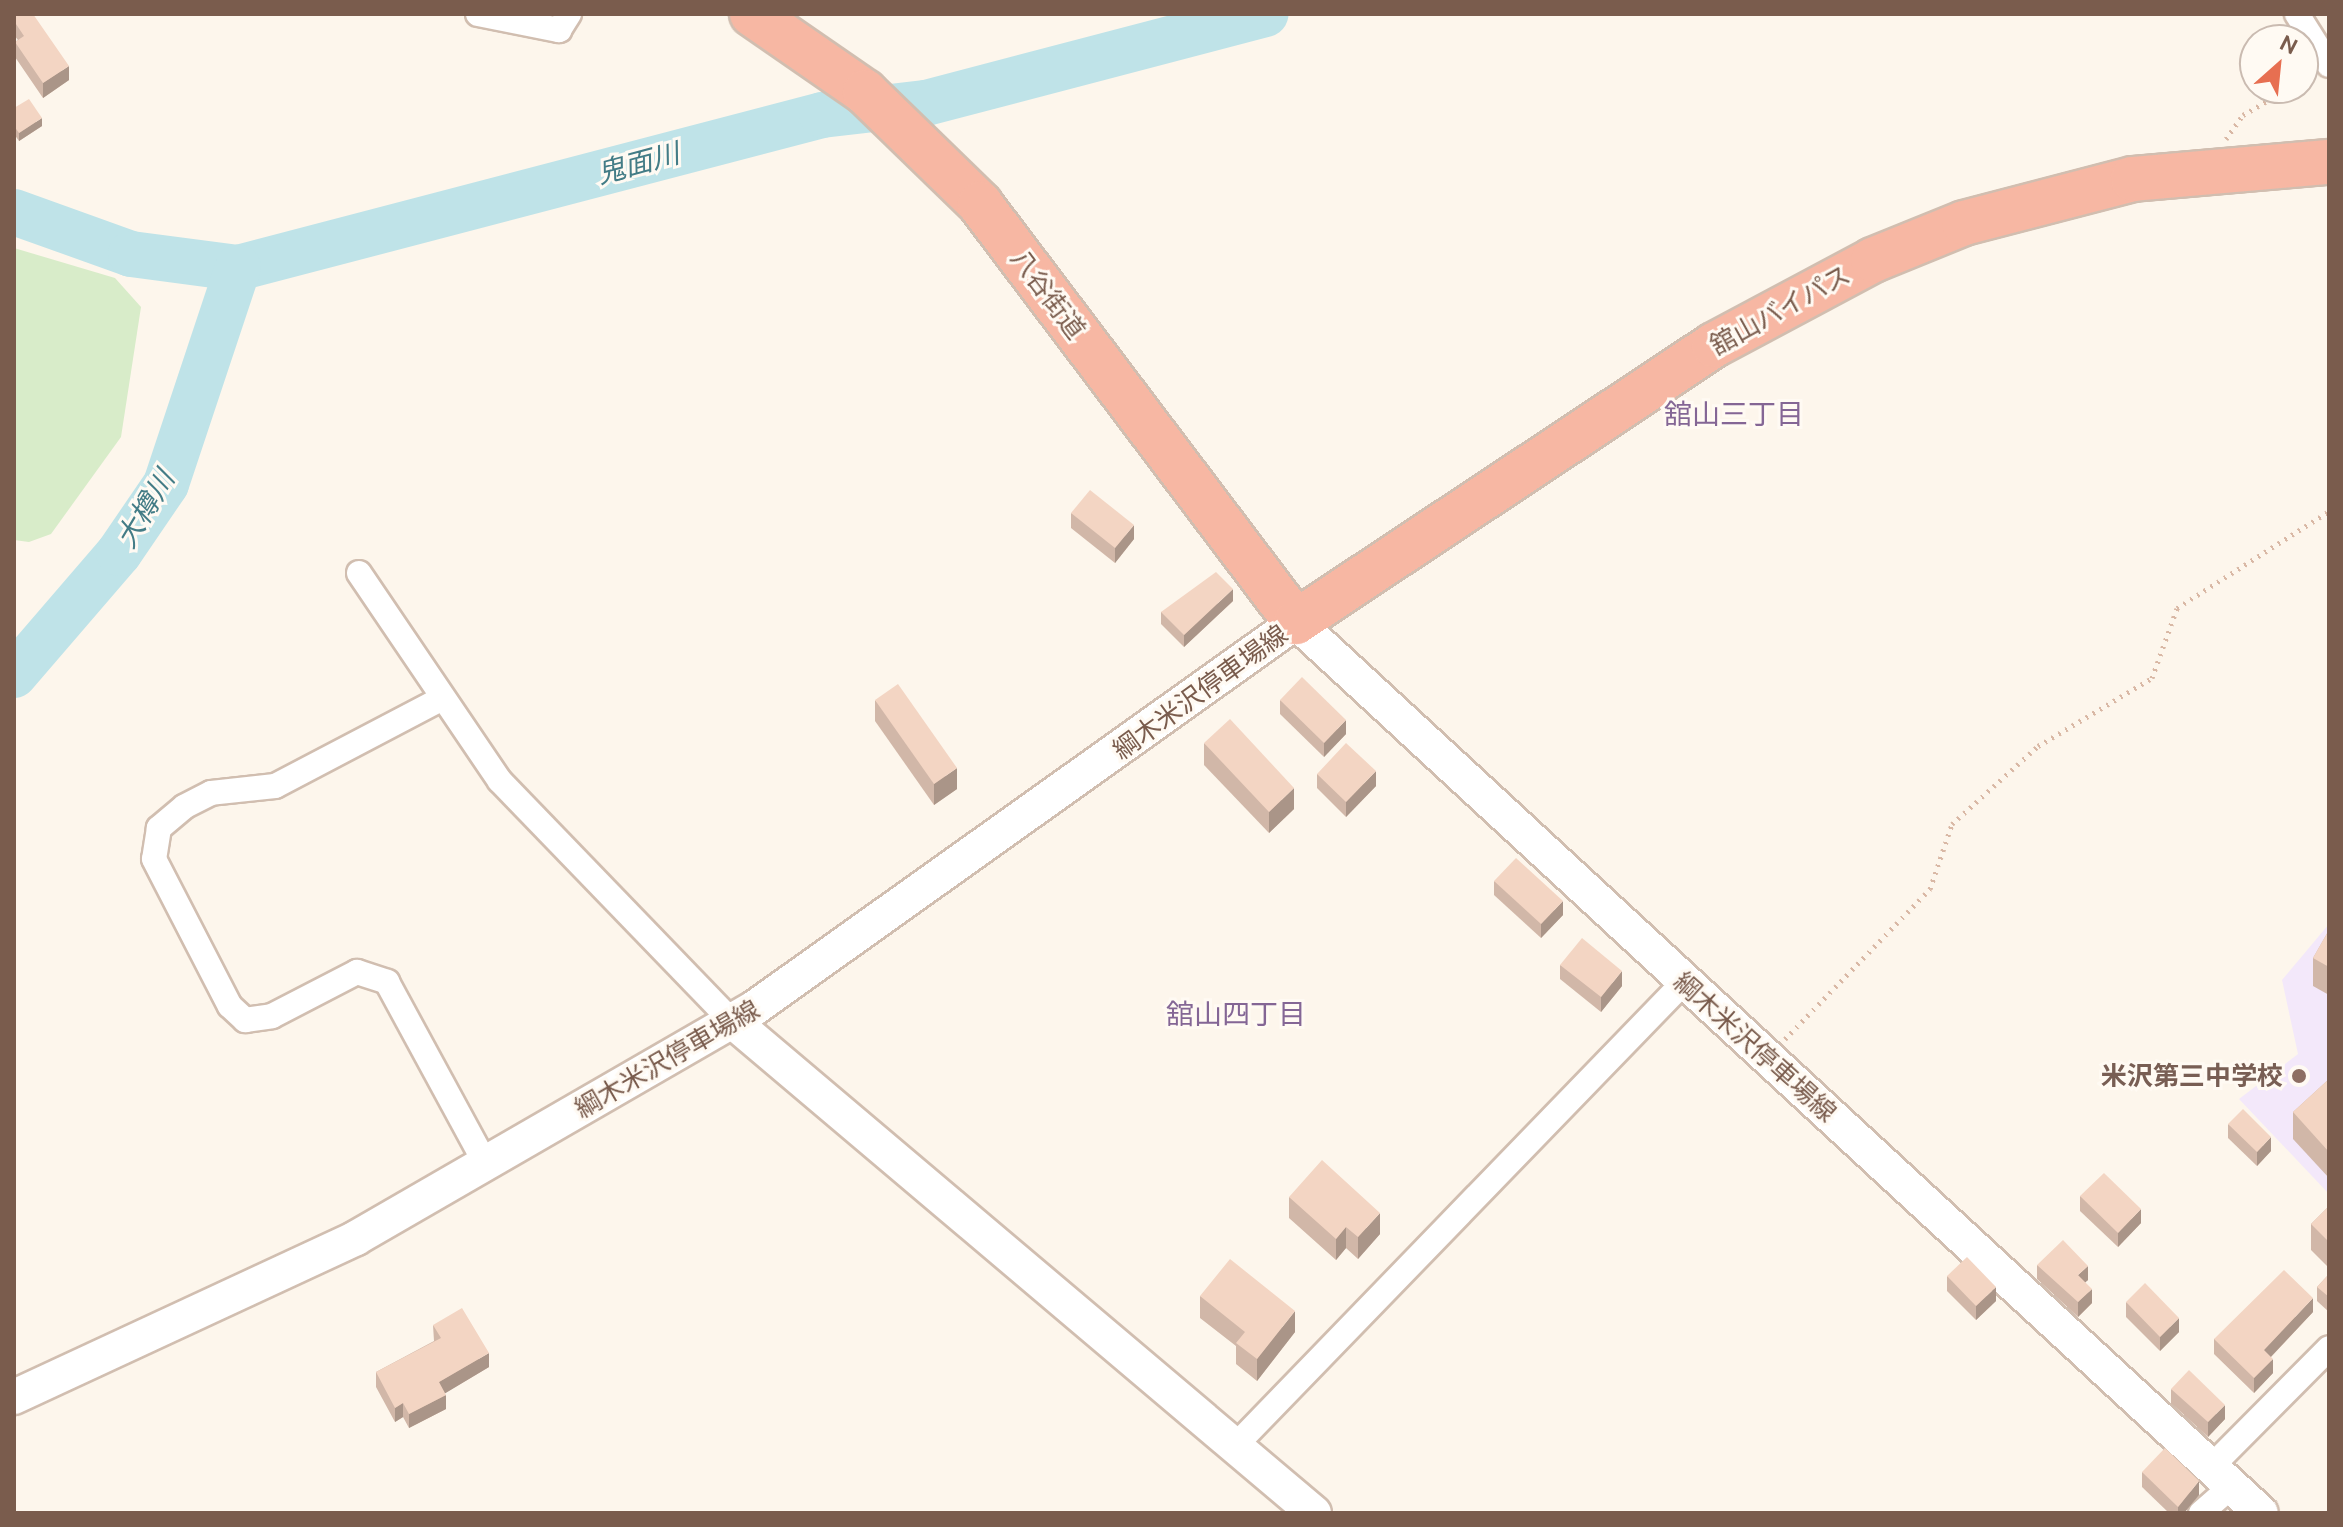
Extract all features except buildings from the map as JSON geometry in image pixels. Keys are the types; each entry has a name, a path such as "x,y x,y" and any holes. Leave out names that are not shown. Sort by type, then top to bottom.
{"highway":[{"name":"八谷街道","path":"752,14 865,92 980,204 1296,622"},
{"name":"舘山バイパス","path":"1296,622 1799,296 1964,223 2052,197 2218,166 2329,162"}],"main road":[{"name":"綱木米沢停車場線","path":"14,1397 245,1294 487,1166 730,1019 1296,622 2261,1513"},
{"path":"730,1019 1314,1513"}],"street":[{"path":"478,14 559,30 569,14"},
{"path":"2297,14 2329,65"},
{"path":"359,573 441,699 500,781 730,1019"},
{"path":"441,699 275,786 211,793 184,807 159,828 154,859 230,1006 245,1020 272,1016 357,972 387,982 487,1166"},
{"path":"1234,1447 1684,982"},
{"path":"2201,1513 2222,1476 2329,1348"}],"path":[{"path":"2218,166 2243,115 2262,104"},
{"path":"1768,1057 1930,889 1952,824 2038,746 2152,678 2177,608 2329,511"}],"shaded area":[{"name":"米沢第三中学校","path":"2329,924 2329,1194 2239,1099 2298,1054 2282,980"}],"green space":[{"path":"14,248 115,278 141,307 121,437 51,534 29,542 14,540"}],"waterway":[{"name":"鬼面川","path":"14,212 131,254 238,268 822,115 926,103 1266,14"},
{"name":"大樽川","path":"14,675 119,553 166,484 238,268"}],"place":[{"name":"米沢第三中学校","path":"2299,1076"}],"district":[{"name":"舘山三丁目","path":"1734,414"},
{"name":"舘山四丁目","path":"1236,1014"}]}
